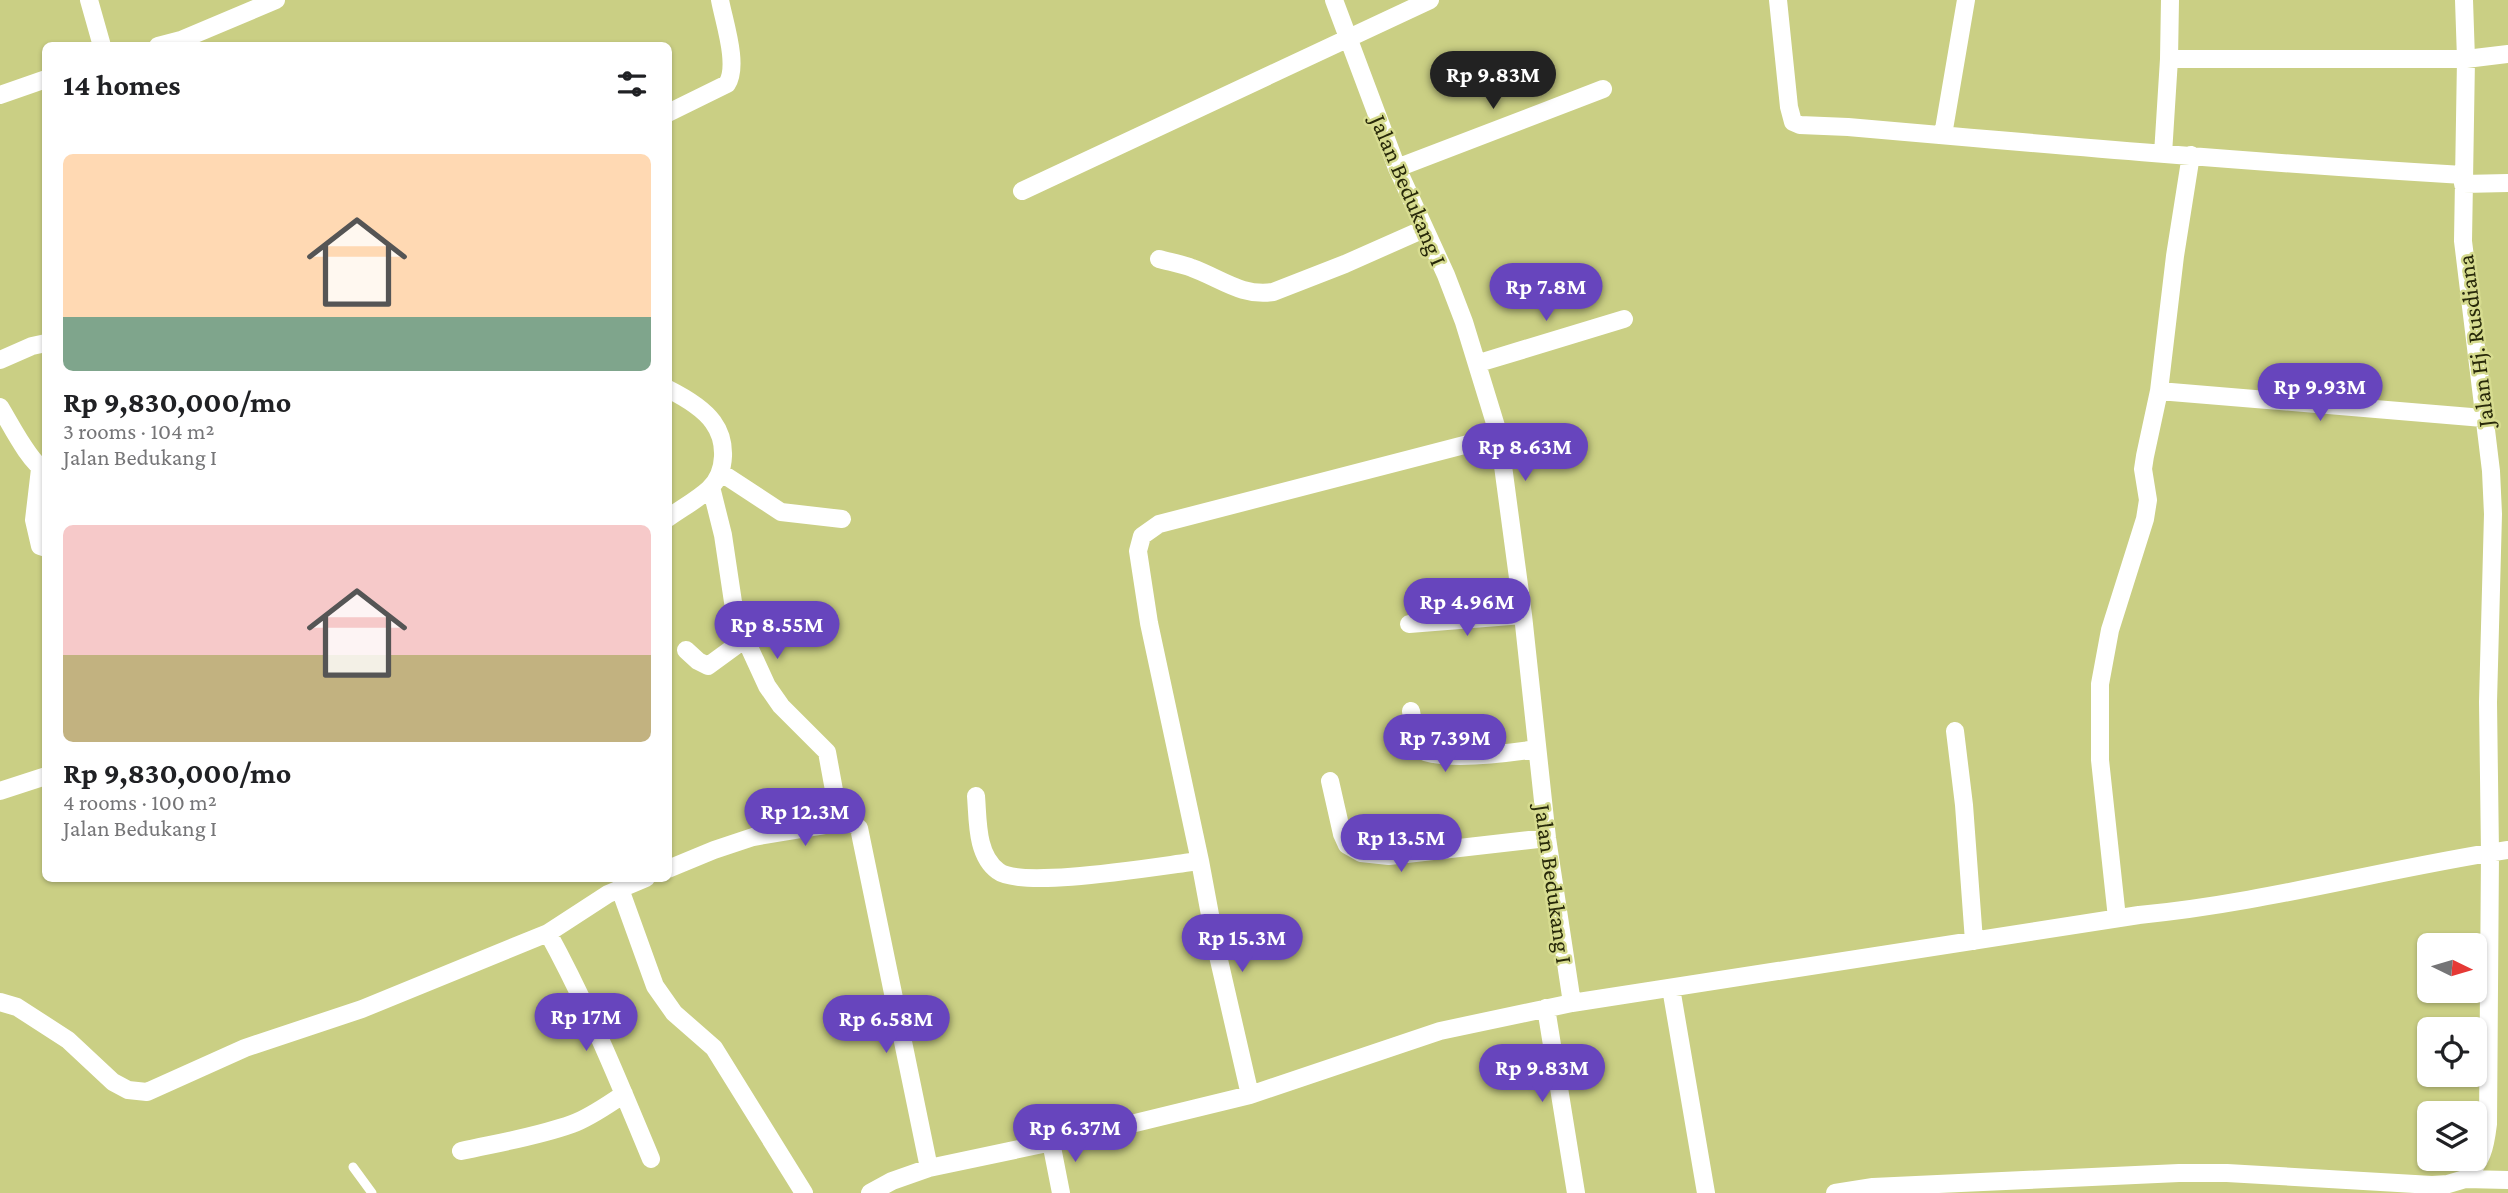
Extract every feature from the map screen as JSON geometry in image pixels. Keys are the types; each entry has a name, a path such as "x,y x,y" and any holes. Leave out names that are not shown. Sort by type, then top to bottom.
{"street":[{"path":"89,0 101,42"},
{"path":"173,42 276,0"},
{"path":"672,111 727,84 730,80 733,68 720,0"},
{"name":"Jalan Bedukang I","path":"1334,0 1346,38 1397,168 1446,275 1479,363 1499,436 1523,615 1547,838 1572,1003"},
{"path":"1022,191 1430,0"},
{"path":"1778,0 1789,107 1793,122 1809,126 2191,155 2463,183 2508,192"},
{"path":"1943,135 1966,0"},
{"path":"2163,154 2170,0"},
{"name":"Jalan Hj. Rusdiana","path":"2464,0 2466,59 2463,241 2500,581 2488,702 2499,852 2488,1124 2485,1148 2478,1166 2465,1179"},
{"path":"2169,59 2466,59 2508,54"},
{"path":"0,95 42,80"},
{"path":"1397,168 1603,89"},
{"path":"2117,918 2100,760 2100,684 2110,630 2146,519 2148,500 2143,469 2159,391 2175,256 2191,155"},
{"path":"2463,183 2508,183"},
{"path":"1159,259 1192,268 1239,290 1262,294 1345,264 1424,229"},
{"path":"1479,363 1624,319"},
{"path":"0,360 42,344"},
{"path":"672,391 683,396 713,422 724,456 715,480 733,603 745,639 767,686 781,706 827,752 839,823"},
{"path":"2159,391 2483,418"},
{"path":"0,407 42,469"},
{"path":"1250,1095 1216,947 1149,623 1138,551 1142,536 1159,524 1499,436"},
{"path":"42,476 34,520 42,547"},
{"path":"672,515 715,480"},
{"path":"715,480 781,512 842,519"},
{"path":"1409,624 1523,615"},
{"path":"686,650 708,666 745,639"},
{"path":"1412,711 1417,748 1423,752 1458,756 1536,749"},
{"path":"1955,731 1964,805 1974,941"},
{"path":"0,792 42,777"},
{"path":"1330,781 1342,834 1347,845 1361,852 1389,856 1547,838"},
{"path":"976,796 981,843 996,870 1005,875 1041,879 1200,861"},
{"path":"672,867 753,837 839,823 853,822 859,828 929,1168"},
{"path":"870,1193 892,1181 929,1168 1250,1095 1440,1031 1546,1008 2117,918 2252,900 2499,852"},
{"path":"0,1002 16,1007 68,1040 113,1082 128,1090 147,1092 245,1048 362,1009 548,933 610,887 630,882"},
{"path":"610,887 655,986 674,1013 714,1048 804,1193"},
{"path":"548,933 573,980 651,1159"},
{"path":"1671,988 1706,1193"},
{"path":"1546,1008 1576,1193"},
{"path":"461,1151 574,1123 624,1094"},
{"path":"1051,1142 1061,1193"},
{"path":"1835,1193 1872,1187 2002,1187 2179,1173 2227,1173 2432,1185 2465,1179 2508,1180"}],"lane":[{"path":"353,1167 372,1193"}]}
